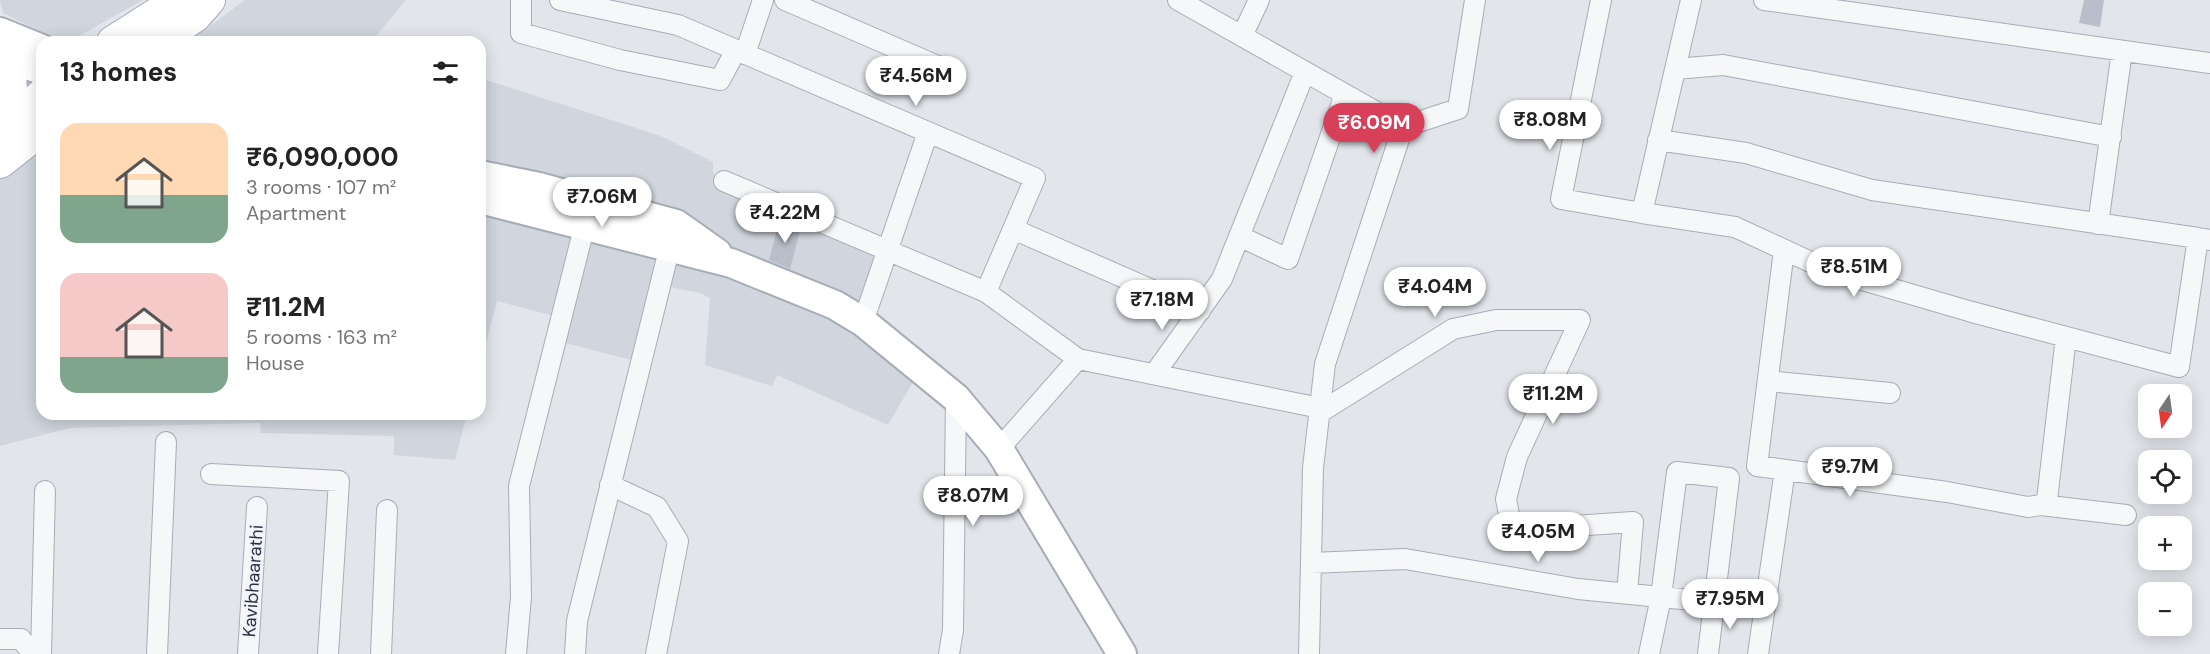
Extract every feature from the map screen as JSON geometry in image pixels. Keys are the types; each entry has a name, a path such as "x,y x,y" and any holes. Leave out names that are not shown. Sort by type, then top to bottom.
{"main road":[{"path":"122,36 179,0"},
{"path":"165,36 195,16 209,0"},
{"path":"0,133 36,100"},
{"path":"0,162 36,134"}],"street":[{"path":"522,0 521,33 620,60 720,80 740,52 763,0"},
{"path":"560,0 614,6 678,26 1035,178 986,292"},
{"path":"785,0 949,71"},
{"path":"1178,0 1403,127 1458,109 1475,0"},
{"path":"1242,36 1259,0"},
{"path":"1601,0 1561,199 1735,227 1828,270 2179,368 2204,239 1872,190 1746,153 1658,140"},
{"path":"1642,213 1691,0"},
{"path":"1764,0 2210,63"},
{"path":"0,32 36,47"},
{"path":"2098,224 2122,51"},
{"path":"0,59 36,68"},
{"path":"0,59 11,72 14,82 0,124"},
{"path":"1675,69 1723,65 2111,137"},
{"path":"1155,373 1222,279 1305,72"},
{"path":"1239,236 1288,259 1345,94"},
{"path":"1309,654 1313,468 1324,364 1403,127"},
{"path":"863,322 928,132"},
{"path":"486,176 539,187 676,224 731,262"},
{"path":"724,182 986,292 1078,359 1155,373 1319,410 1453,329 1496,320 1580,320 1517,457 1506,499 1512,530 1633,522 1627,594"},
{"path":"486,201 731,262 835,305 863,322 956,398 999,449 1122,654"},
{"path":"486,221 581,240 666,262 731,262"},
{"path":"1013,229 1200,311"},
{"path":"516,654 521,597 519,486 581,240"},
{"path":"1784,250 1757,466 1947,492 2028,507 2041,505 2126,515"},
{"path":"575,654 577,621 666,262"},
{"path":"2041,505 2047,500 2066,337"},
{"path":"999,449 1078,359"},
{"path":"1768,381 1890,393"},
{"path":"949,654 953,630 956,398"},
{"path":"157,654 166,442"},
{"path":"1758,654 1785,470"},
{"path":"1649,654 1661,597 1677,472 1729,478 1708,654"},
{"path":"211,474 339,481 328,654"},
{"path":"610,485 657,507 678,541 656,654"},
{"path":"41,654 45,491"},
{"name":"Kavibhaarathi","path":"248,654 257,507"},
{"path":"381,654 387,510"},
{"path":"1311,562 1405,559 1578,589 1765,607"},
{"path":"0,639 21,639 33,654"}],"shaded area":[{"path":"0,0 143,0 79,36 49,36 3,13"},
{"path":"245,0 406,0 376,36 197,36"},
{"path":"486,80 661,136 713,162 713,173 894,256 868,312 927,358 888,425 777,375 772,386 705,365 710,298 700,293 665,286 643,363 558,341 562,318 497,301 486,344"},
{"path":"36,148 36,420 465,420 455,460 394,455 394,436 261,433 260,423 70,428 0,446 0,175"}],"building":[{"path":"2084,0 2104,0 2100,27 2079,23"},
{"path":"780,218 801,227 790,269 769,260"}]}
